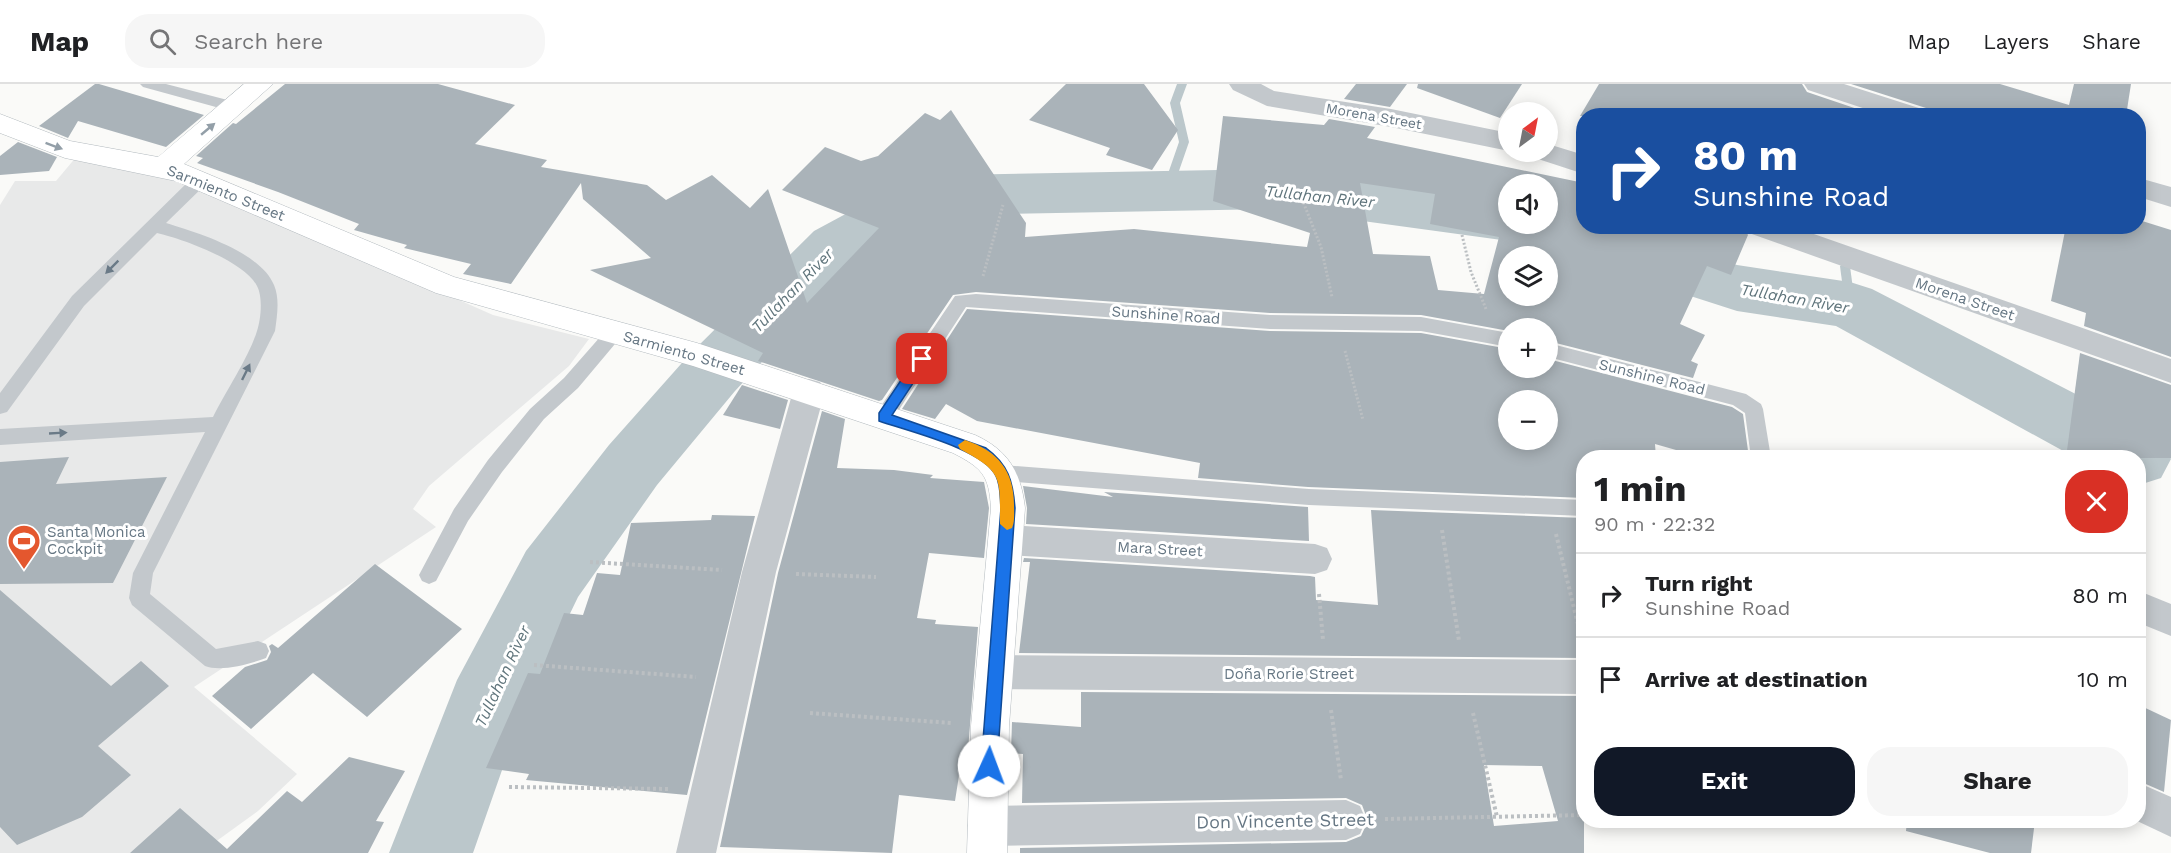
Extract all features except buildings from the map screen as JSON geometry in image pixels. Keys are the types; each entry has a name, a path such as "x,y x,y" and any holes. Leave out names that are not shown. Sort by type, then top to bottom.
{"street":[{"path":"163,167 260,84"},
{"name":"Morena Street","path":"1242,84 1267,98 1391,118 1498,140"},
{"path":"1817,84 1891,108"},
{"name":"Sarmiento Street","path":"0,123 64,149 163,167 200,180 402,269 446,285 697,355 884,417 981,452 993,460 1002,473"},
{"path":"1558,156 1576,162"},
{"path":"2146,189 2171,197"},
{"name":"Morena Street","path":"1782,234 2171,371"},
{"path":"696,853 759,572 809,391"},
{"path":"987,840 994,672 1006,540 1007,489 1002,473"},
{"name":"Mara Street","path":"1006,540 1315,559"},
{"path":"2146,610 2171,620"},
{"name":"Doña Rorie Street","path":"994,672 1576,677"},
{"path":"2146,805 2171,817"},
{"name":"Don Vincente Street","path":"987,840 1346,820"}],"lane":[{"path":"148,84 234,107"},
{"path":"0,407 78,301 200,180"},
{"path":"154,226 171,229 216,248 248,266 265,283 269,308 266,331 143,573 139,598 213,659 258,651"},
{"path":"884,417 961,301 976,300"},
{"name":"Sunshine Road","path":"976,300 1214,319 1421,324 1498,338"},
{"path":"429,574 461,515 495,466 537,414 570,383 614,333"},
{"name":"Sunshine Road","path":"1558,353 1739,399 1754,409 1760,450"},
{"path":"0,437 220,424"},
{"path":"1002,473 1309,497 1576,508"}],"path":[{"path":"1302,199 1321,247 1337,322 1363,420"},
{"path":"976,300 1003,205"},
{"path":"1461,235 1471,272 1498,329"},
{"path":"1549,507 1576,618"},
{"path":"590,562 876,577"},
{"path":"534,665 733,680"},
{"path":"810,713 959,724"},
{"path":"509,787 710,789"},
{"name":"Don Vincente Street","path":"1346,820 1576,815"}],"shaded area":[{"path":"77,156 174,174 493,315 589,339 569,366 429,486 413,509 436,527 194,687 297,774 258,811 200,853 0,853 0,205 15,181 56,181"}],"waterway":[{"path":"1167,191 1184,142 1175,103 1182,84"},
{"name":"Tullahan River","path":"431,853 485,706 552,574 633,465 712,373 835,246 900,210 951,195 1275,189 1498,219"},
{"name":"Tullahan River","path":"1612,249 1737,288 1850,305 2122,450"},
{"path":"1845,266 1850,305"}],"slow traffic":[{"path":"965,445 993,460 1002,473 1007,489 1007,524"}],"place":[{"name":"Santa Monica Cockpit","path":"24,570"}],"route":[{"path":"922,359 884,417 981,452 993,460 1002,473 1007,489 1008,508 990,726 989,766"}]}
